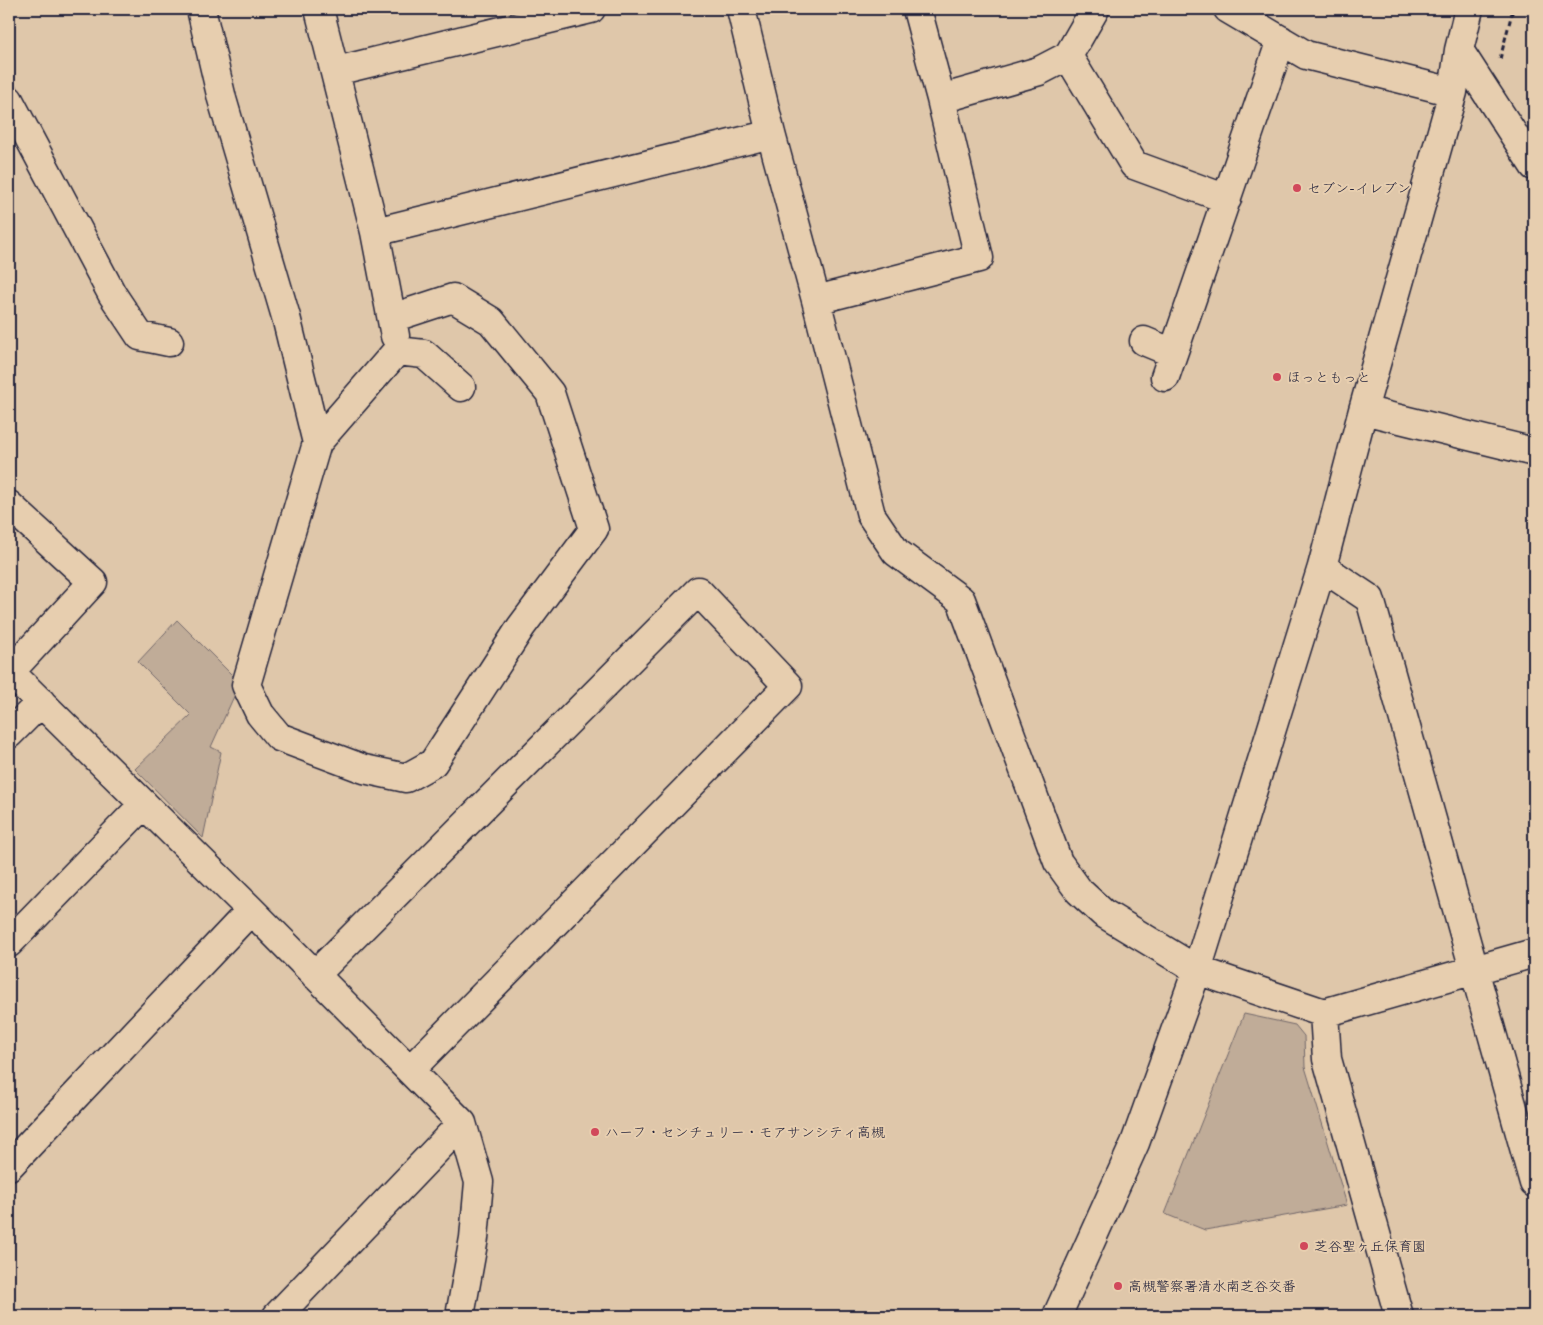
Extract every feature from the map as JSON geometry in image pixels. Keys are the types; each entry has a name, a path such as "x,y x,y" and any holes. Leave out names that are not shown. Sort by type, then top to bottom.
{"street":[{"path":"201,9 222,99 286,317 317,443"},
{"path":"320,9 375,232 397,351 317,443 246,686 260,714 279,737 364,769 406,778 434,763 521,627 594,529 550,394 491,322 453,298 392,318"},
{"path":"336,71 591,9"},
{"path":"740,9 872,515 896,552 961,600 1058,862 1079,891 1103,913 1197,970 1324,1014 1534,953"},
{"path":"816,300 979,258 941,99 916,9"},
{"path":"941,99 1039,71 1068,56 1095,9"},
{"path":"1228,9 1306,55 1453,92"},
{"path":"1057,1316 1135,1143 1197,970 1322,567 1363,410 1453,92 1459,50 1469,9"},
{"path":"1144,341 1169,365 1281,40"},
{"path":"1459,50 1534,166"},
{"path":"1068,56 1134,165 1227,199"},
{"path":"9,100 112,294 140,336 169,342"},
{"path":"375,232 772,134"},
{"path":"397,351 424,354 460,386"},
{"path":"1363,410 1534,452"},
{"path":"9,505 93,582 9,671 251,910 462,1123 479,1182 474,1238 460,1316"},
{"path":"1322,567 1370,599 1534,1183"},
{"path":"316,975 698,591 788,686 410,1070"},
{"path":"9,734 41,702"},
{"path":"9,943 144,804"},
{"path":"9,1166 251,910"},
{"path":"1324,1014 1327,1059 1400,1316"},
{"path":"277,1316 462,1123"}],"path":[{"path":"1489,96 1513,9"}],"shaded area":[{"path":"177,620 240,683 211,747 221,752 203,838 135,769 191,715 138,662"},
{"path":"1244,1014 1295,1025 1304,1036 1305,1067 1347,1205 1205,1230 1165,1214"}],"place":[{"name":"セブン-イレブン","path":"1297,188"},
{"name":"ほっともっと","path":"1277,377"},
{"name":"ハーフ・センチュリー・モアサンシティ高槻","path":"595,1132"},
{"name":"芝谷聖ヶ丘保育園","path":"1304,1246"},
{"name":"高槻警察署清水南芝谷交番","path":"1118,1286"}]}
